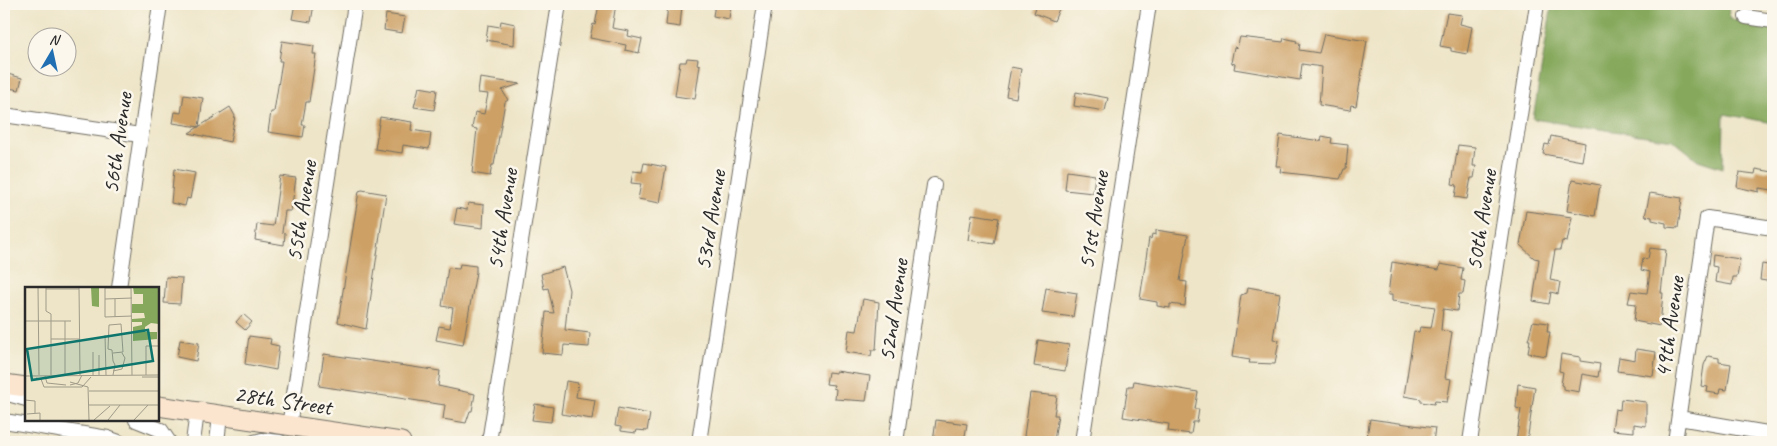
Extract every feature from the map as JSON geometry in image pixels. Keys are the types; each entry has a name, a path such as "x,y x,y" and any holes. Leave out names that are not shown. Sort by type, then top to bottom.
{"main road":[{"path":"4,384 25,387"},
{"name":"28th Street","path":"159,406 220,416 285,434 401,442"}],"street":[{"name":"56th Avenue","path":"119,287 160,4"},
{"name":"55th Avenue","path":"285,434 355,4"},
{"name":"54th Avenue","path":"489,442 559,4"},
{"name":"53rd Avenue","path":"699,442 765,4"},
{"name":"51st Avenue","path":"1082,442 1149,4"},
{"name":"50th Avenue","path":"1470,442 1536,4"},
{"path":"1746,17 1773,21"},
{"path":"4,115 140,135"},
{"name":"52nd Avenue","path":"896,442 934,185"},
{"name":"49th Avenue","path":"1675,442 1707,218 1773,228"},
{"path":"4,393 25,399"},
{"path":"193,442 197,412"},
{"path":"217,442 220,416"},
{"path":"1678,418 1773,434"},
{"path":"4,421 108,438 119,442"},
{"path":"138,421 161,430 169,442"},
{"path":"254,442 285,434"}],"green space":[{"path":"1552,4 1730,4 1729,19 1773,25 1773,123 1724,114 1723,168 1698,160 1673,140 1533,119"}],"building":[{"path":"295,4 314,4 311,22 292,19"},
{"path":"599,4 616,4 612,28 629,31 628,36 642,39 639,53 625,50 626,45 590,38 593,24 595,25"},
{"path":"668,4 682,4 680,27 666,25"},
{"path":"715,4 731,4 729,19 713,16"},
{"path":"1037,4 1061,4 1054,21 1034,13"},
{"path":"1447,13 1462,15 1460,24 1472,27 1467,54 1451,51 1451,48 1440,46"},
{"path":"386,14 405,17 402,33 384,30"},
{"path":"501,21 515,24 514,45 486,40 488,25 500,27"},
{"path":"1324,34 1367,41 1356,106 1351,105 1350,110 1319,105 1322,67 1302,64 1300,80 1234,69 1235,64 1231,63 1234,47 1237,48 1240,37 1283,42 1284,38 1300,43 1299,50 1319,53"},
{"path":"282,41 314,46 313,54 316,54 309,102 306,102 302,125 305,125 303,137 268,132 271,112 274,112 282,61 279,61"},
{"path":"687,58 698,59 697,64 700,65 695,99 675,96 680,62 686,62"},
{"path":"1011,67 1021,69 1016,98 1006,96"},
{"path":"4,73 22,78 19,90 4,87"},
{"path":"480,78 520,84 502,90 508,100 505,102 494,165 492,165 490,176 472,173 477,129 472,128 475,112 484,114 488,94 478,93"},
{"path":"419,87 437,90 434,110 414,107"},
{"path":"1076,92 1108,98 1105,111 1074,106"},
{"path":"184,95 203,98 199,127 173,123 175,112 181,113"},
{"path":"230,107 235,116 230,142 189,133"},
{"path":"380,117 412,122 411,130 431,133 429,149 403,145 402,153 375,149"},
{"path":"1280,135 1321,141 1322,136 1332,138 1331,143 1348,145 1346,169 1344,169 1340,179 1280,172 1281,166 1276,166"},
{"path":"1551,136 1585,143 1582,161 1543,154 1545,144 1549,145"},
{"path":"1458,145 1475,147 1473,166 1476,166 1474,178 1471,178 1467,199 1455,197 1457,185 1452,184"},
{"path":"644,163 666,167 660,203 638,199 641,184 631,183 633,171 642,172"},
{"path":"174,169 195,173 190,199 187,198 185,206 171,203"},
{"path":"1756,169 1773,172 1773,190 1759,188 1759,192 1737,187 1739,172 1755,174"},
{"path":"1067,171 1095,175 1093,193 1065,190"},
{"path":"280,176 296,178 291,211 285,211 282,232 285,233 284,245 255,240 257,224 273,226"},
{"path":"1572,180 1600,185 1595,216 1567,211"},
{"path":"359,191 386,194 366,329 338,322"},
{"path":"1650,193 1682,198 1678,228 1666,227 1666,223 1652,220 1652,217 1645,216"},
{"path":"468,203 484,205 483,228 454,224 457,208 467,210"},
{"path":"1526,211 1572,217 1567,242 1562,241 1560,250 1555,250 1550,280 1560,282 1558,294 1551,292 1549,304 1533,301 1539,259 1534,258 1520,245"},
{"path":"972,214 999,218 994,244 968,240"},
{"path":"1156,230 1188,235 1180,281 1187,282 1185,306 1170,304 1170,308 1157,306 1157,302 1140,299 1149,238 1151,239 1152,234 1156,235"},
{"path":"1650,248 1666,250 1661,293 1663,293 1660,326 1634,321 1636,304 1628,303 1631,291 1647,293 1650,272 1641,270 1643,258 1648,259"},
{"path":"1713,255 1740,259 1737,277 1733,277 1732,285 1715,282 1717,267 1712,266"},
{"path":"1392,262 1439,270 1440,264 1463,268 1461,280 1465,281 1463,294 1459,294 1457,311 1443,309 1441,330 1452,332 1445,378 1451,379 1447,402 1435,401 1434,404 1404,396 1414,331 1419,332 1420,327 1431,328 1435,307 1392,301 1392,295 1388,295"},
{"path":"460,264 476,266 463,345 436,340 439,326 450,328 453,308 442,306 448,268 459,269"},
{"path":"1762,264 1773,266 1773,282 1760,280"},
{"path":"563,267 569,290 565,330 590,333 589,347 564,345 563,355 542,353 546,312 554,313 548,288 544,289 541,274"},
{"path":"166,277 182,278 180,304 164,303"},
{"path":"1248,287 1280,293 1273,339 1279,340 1275,364 1249,363 1250,360 1232,357 1241,295 1247,293"},
{"path":"1046,288 1077,293 1073,317 1042,313"},
{"path":"863,299 879,302 876,350 872,350 871,356 846,352 849,330 857,331"},
{"path":"243,314 252,322 245,330 236,322"},
{"path":"1533,321 1548,323 1547,332 1550,332 1546,356 1528,353 1530,340 1528,340"},
{"path":"249,336 271,339 270,344 279,346 276,370 245,364"},
{"path":"180,340 199,343 196,361 177,357"},
{"path":"1038,340 1069,345 1065,371 1034,366"},
{"path":"1636,349 1656,352 1653,376 1617,371 1619,357 1635,360"},
{"path":"324,354 440,371 438,386 475,394 472,411 470,411 466,423 443,419 445,405 319,386"},
{"path":"1561,354 1580,357 1580,361 1600,364 1598,377 1582,374 1579,392 1563,389 1561,385 1563,372 1559,371"},
{"path":"1708,356 1719,358 1719,362 1731,364 1727,390 1720,389 1719,394 1707,392 1708,387 1701,386 1704,365"},
{"path":"836,371 870,376 866,401 835,399 836,389 833,388 834,385 826,384 828,372 836,373"},
{"path":"566,381 578,383 576,397 595,400 592,419 561,414"},
{"path":"1134,381 1198,392 1195,409 1199,409 1197,422 1193,422 1191,434 1168,431 1169,424 1123,417 1128,386 1133,386"},
{"path":"1518,384 1535,387 1527,442 1516,442 1521,409 1516,408"},
{"path":"1030,393 1057,396 1054,415 1058,415 1054,441 1024,436"},
{"path":"1621,399 1646,402 1646,426 1634,424 1634,432 1612,430 1615,409 1620,410"},
{"path":"535,404 553,407 551,422 532,420"},
{"path":"618,408 650,414 647,431 637,430 636,433 621,431 621,427 615,426"},
{"path":"1370,419 1435,428 1433,442 1366,442"},
{"path":"936,420 967,424 964,442 933,442"}]}
